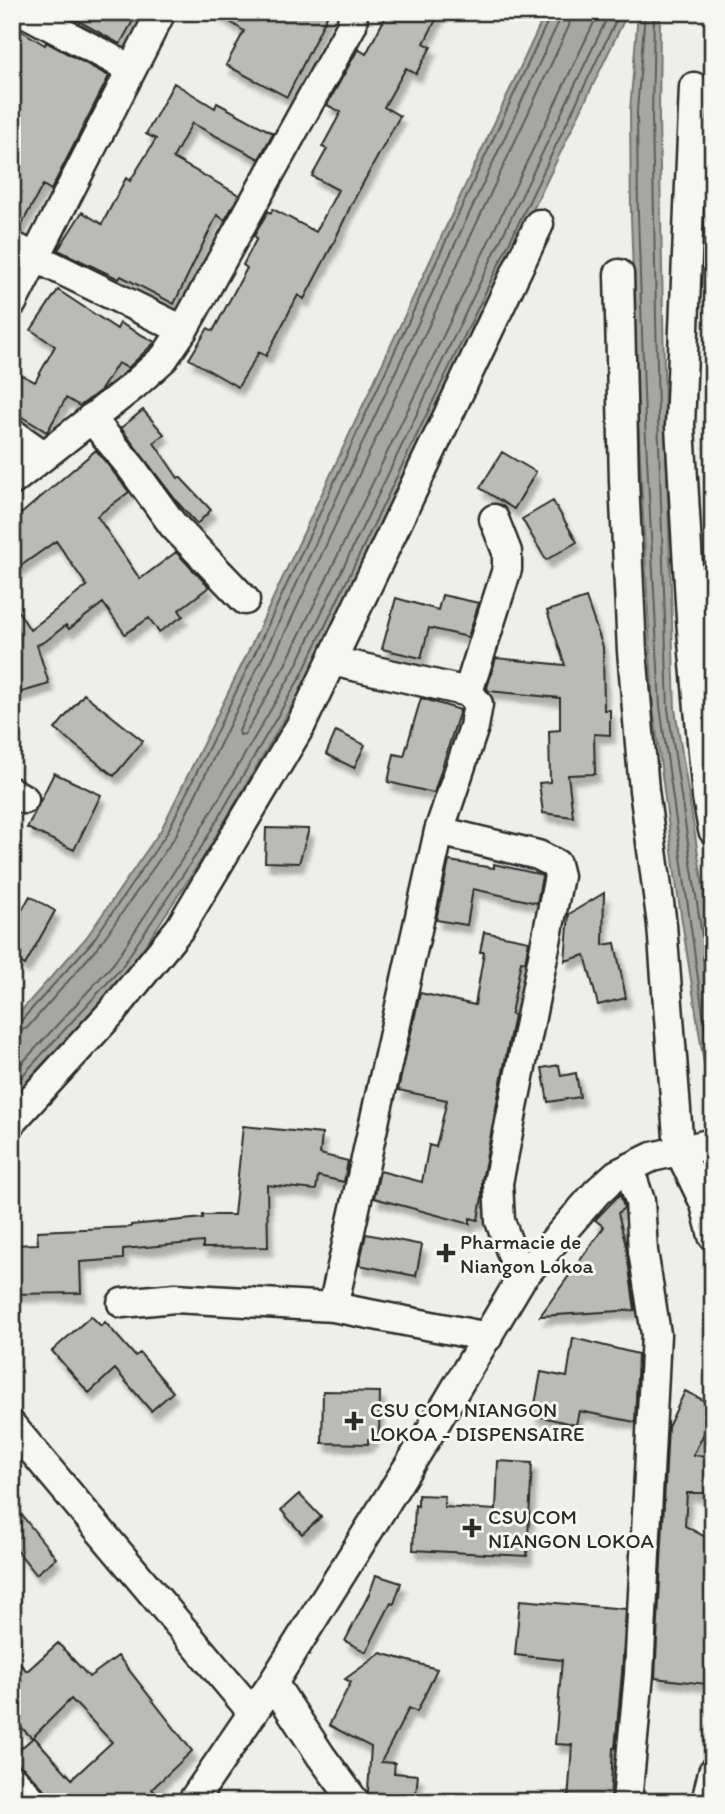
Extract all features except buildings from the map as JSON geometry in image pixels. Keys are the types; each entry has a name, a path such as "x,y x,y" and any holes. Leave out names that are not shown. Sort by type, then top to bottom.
{"street":[{"path":"24,12 131,69"},
{"path":"12,303 24,252 131,69 161,12"},
{"path":"12,481 133,386 163,358 183,330 352,25 353,12"},
{"path":"694,87 680,426 691,619 707,797 713,830"},
{"path":"12,1121 112,1012 180,928 301,725 539,224"},
{"path":"24,252 183,330"},
{"path":"619,274 624,481 632,651 644,790 662,925 679,1150 705,1204 713,1236"},
{"path":"91,418 173,525 245,600"},
{"path":"12,433 43,455"},
{"path":"468,692 507,569 507,552 494,519"},
{"path":"332,661 468,692 478,704 474,727 439,831 333,1307"},
{"path":"439,831 538,855 556,864 559,876 498,1183 500,1221 521,1279"},
{"path":"192,1802 274,1683 521,1279 597,1192 617,1174 652,1157 710,1144"},
{"path":"627,1802 639,1674 656,1334 643,1251 640,1201 629,1168"},
{"path":"122,1303 175,1298 333,1307 488,1337"},
{"path":"12,1426 253,1713"},
{"path":"274,1683 321,1756 355,1802"},
{"path":"706,1802 713,1772"},
{"path":"12,1779 34,1802"}],"water":[{"path":"546,12 628,12 308,678 208,850 127,973 12,1097 12,1021 86,938 161,830 249,650"},
{"path":"638,12 660,12 659,118 665,415 675,709 713,964 713,1122 677,889 653,707 638,420 631,216 630,111"}],"place":[{"name":"Pharmacie de Niangon Lokoa","path":"446,1253"},
{"name":"CSU COM NIANGON LOKOA - DISPENSAIRE","path":"354,1421"},
{"name":"CSU COM NIANGON LOKOA","path":"472,1528"}]}
